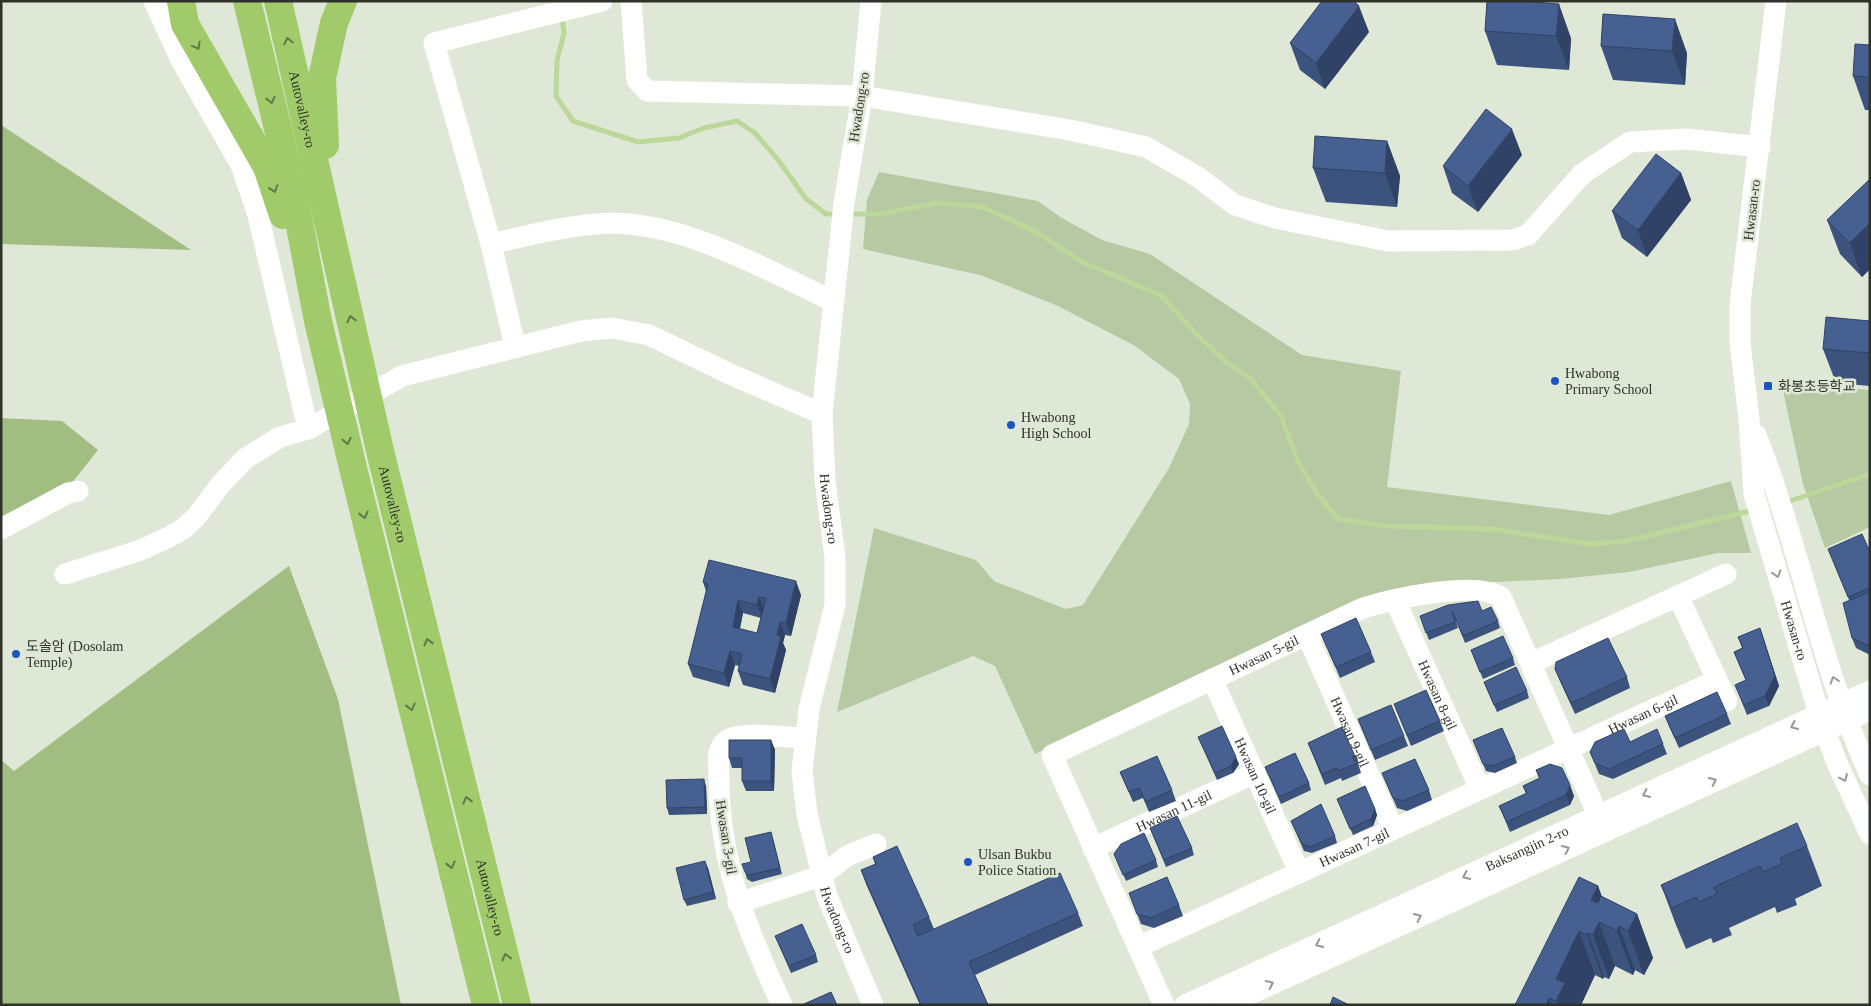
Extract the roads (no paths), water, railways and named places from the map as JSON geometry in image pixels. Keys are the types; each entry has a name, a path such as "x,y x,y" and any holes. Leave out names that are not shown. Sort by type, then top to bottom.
{"highway":[{"path":"182,1 185,24 266,168 318,321"},
{"path":"247,1 294,195 318,321 332,380 486,1005"},
{"name":"Autovalley-ro","path":"278,1 333,236 381,455 517,1005"},
{"path":"333,236 322,78 334,23 343,1"}],"street":[{"path":"154,1 182,62 241,165 258,215 308,429"},
{"path":"515,346 491,244 434,43 602,1"},
{"path":"631,1 637,80 647,91 862,96 1070,130 1146,147 1198,178 1234,205 1275,218 1388,241 1512,240 1528,235 1582,174 1630,142 1687,139 1760,147"},
{"name":"Hwadong-ro","path":"871,1 862,96 841,225 822,414 825,480 835,557 835,605 809,709 804,738 802,771 807,814 821,876 835,921 872,1005"},
{"name":"Hwasan-ro","path":"1776,1 1740,304 1740,342 1750,419 1754,494 1822,722 1870,834"},
{"path":"491,244 597,224 633,224 675,232 735,256 833,301"},
{"path":"65,574 141,550 183,530 196,517 221,484 246,458 280,437 308,429 402,376 515,346 581,331 612,328 649,335 730,374 822,414"},
{"name":"Hwasan-ro","path":"1750,419 1777,487 1844,712 1870,775"},
{"path":"1,530 68,493 78,490"},
{"path":"1531,664 1726,574"},
{"name":"Hwasan 5-gil","path":"1164,1005 1052,755 1364,608 1395,600 1474,590 1494,593 1501,597 1602,823"},
{"path":"1678,596 1727,701"},
{"name":"Hwasan 8-gil","path":"1395,600 1480,789"},
{"name":"Hwasan 9-gil","path":"1307,635 1393,829"},
{"name":"Hwasan 10-gil","path":"1212,679 1299,872"},
{"name":"Hwasan 6-gil","path":"1569,748 1717,680"},
{"name":"Baksangjin 2-ro","path":"1185,1005 1602,823 1844,712 1870,691"},
{"name":"Baksangjin 2-ro","path":"1844,712 1870,710"},
{"name":"Hwasan 3-gil","path":"782,1005 738,903 727,860 721,826 719,753 725,742 735,736 804,738"},
{"name":"Hwasan 7-gil","path":"1138,947 1569,748"},
{"name":"Hwasan 11-gil","path":"1093,848 1255,774"},
{"name":"Baksangjin 2-ro","path":"1226,1005 1602,823"},
{"path":"738,903 821,876 847,856 876,844"}],"waterway":[{"path":"562,17 564,33 557,61 556,96 573,121 638,142 679,138 704,128 737,121 755,133 779,161 806,199 826,214 837,214"},
{"path":"848,214 880,214 937,203 982,207 1033,230 1080,261 1162,296 1196,334 1225,361 1250,378 1281,416 1298,462 1319,496 1339,519 1383,526 1492,529 1591,544 1626,541 1754,510"},
{"path":"1784,503 1870,474"}],"place":[{"name":"Hwabong Primary School","path":"1555,381"},
{"name":"화봉초등학교","path":"1768,386"},
{"name":"Hwabong High School","path":"1011,425"},
{"name":"도솔암 (Dosolam Temple)","path":"16,654"},
{"name":"Ulsan Bukbu Police Station","path":"968,862"}]}
